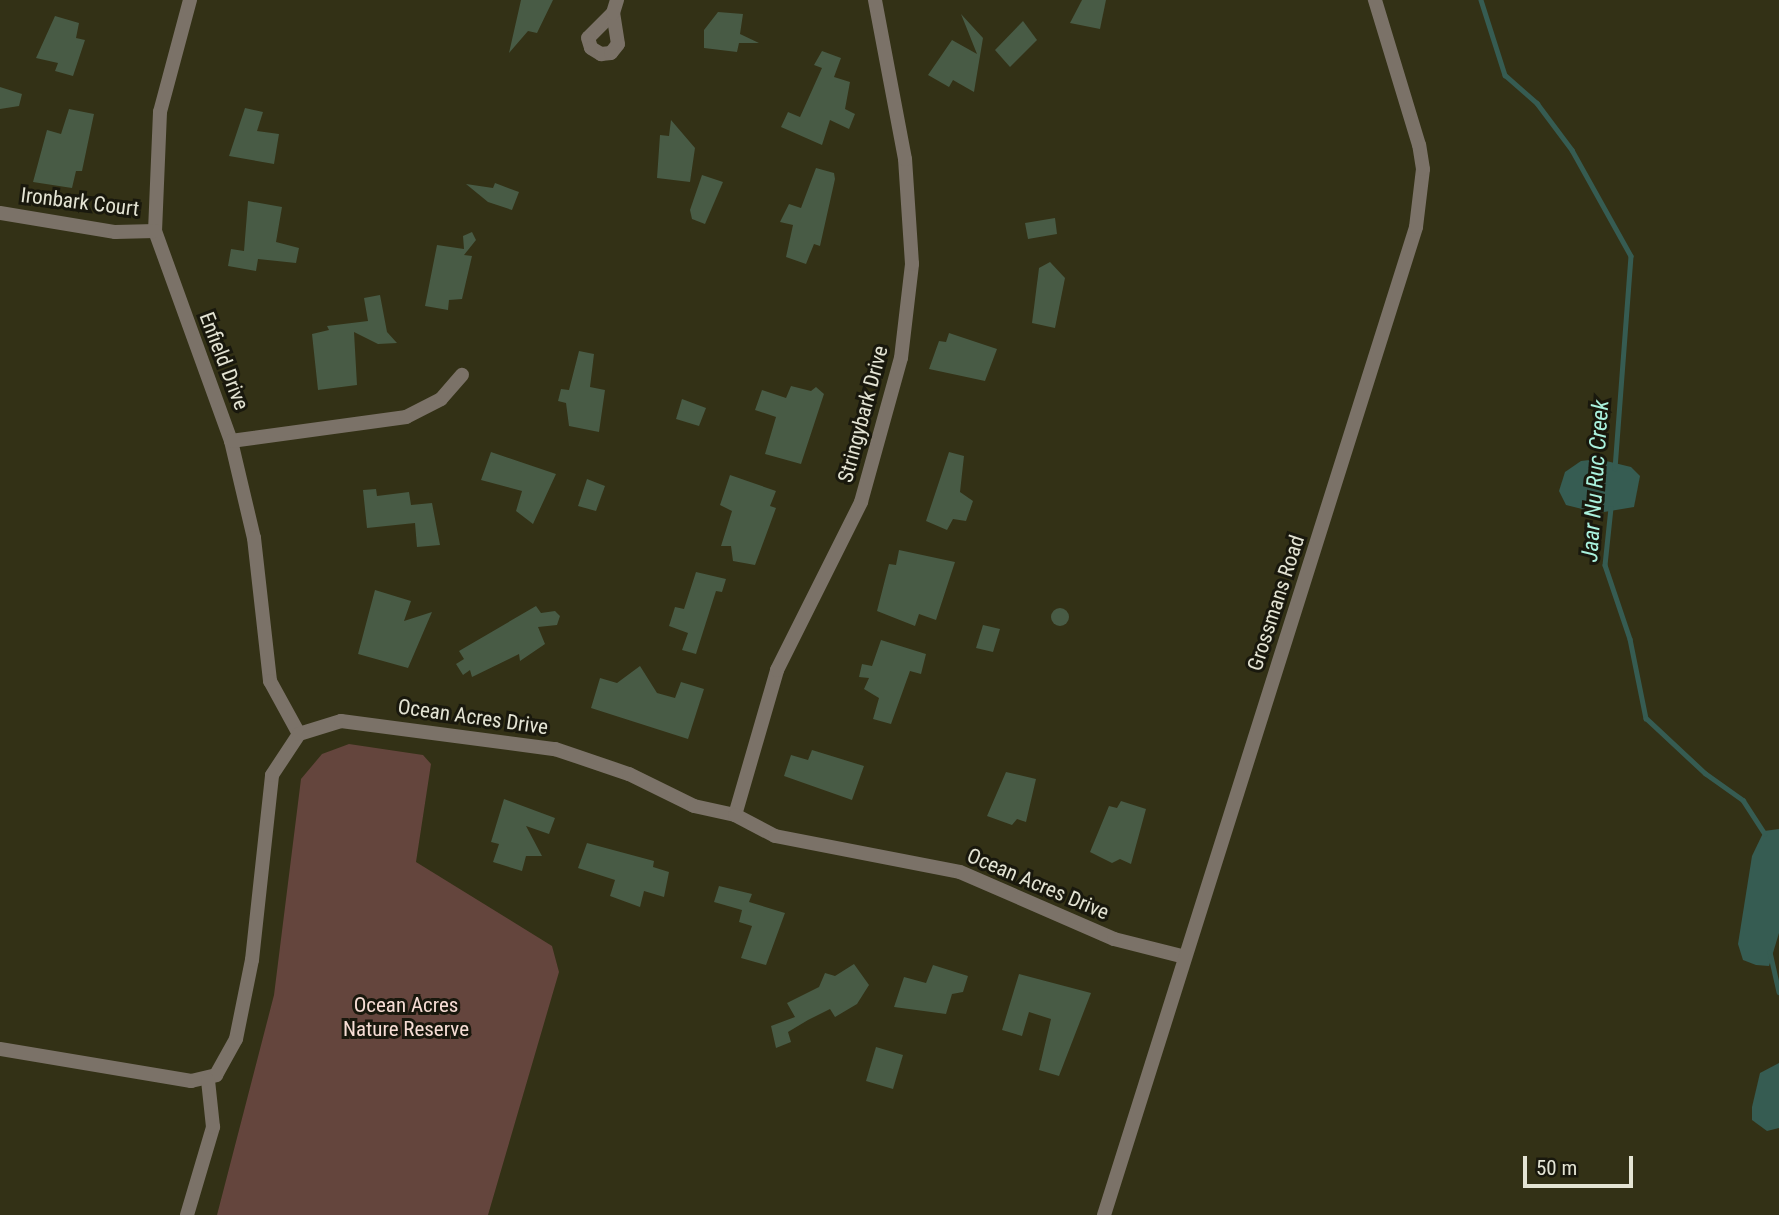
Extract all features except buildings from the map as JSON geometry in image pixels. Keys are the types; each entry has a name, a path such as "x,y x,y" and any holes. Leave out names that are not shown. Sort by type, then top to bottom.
{"street":[{"name":"Enfield Drive","path":"190,0 160,112 155,231 232,441 254,538 270,681 299,734"},
{"name":"Stringybark Drive","path":"735,815 777,670 861,502 901,358 912,264 905,159 875,0"},
{"name":"Grossmans Road","path":"1104,1215 1416,227 1423,169 1419,145 1375,0"},
{"name":"Ironbark Court","path":"0,213 107,231 155,231"},
{"path":"232,441 406,417 441,399 462,375"},
{"name":"Ocean Acres Drive","path":"299,734 322,724 355,721 555,749 629,774 694,806 735,815 760,830 797,842 960,872 1114,939 1185,957"},
{"path":"0,1049 80,1066 208,1080 223,1068 236,1039 260,899 269,789 283,753 299,734"},
{"path":"187,1215 213,1127 208,1080"}],"green space":[{"name":"Ocean Acres Nature Reserve","path":"349,744 423,755 431,764 416,862 552,946 559,972 488,1215 217,1215 274,995 301,779 322,754"}],"water":[{"path":"1598,459 1631,467 1640,476 1634,507 1598,513 1566,505 1559,491 1565,472 1581,461"},
{"path":"1779,829 1779,933 1769,966 1756,965 1743,960 1738,944 1752,856 1764,831"},
{"path":"1779,1063 1779,1128 1767,1131 1752,1120 1752,1107 1760,1073"}],"waterway":[{"name":"Jaar Nu Ruc Creek","path":"1481,0 1505,75 1537,103 1572,150 1631,256 1615,468"},
{"name":"Jaar Nu Ruc Creek","path":"1611,508 1605,565 1630,639 1646,718 1705,773 1743,800 1765,834"},
{"name":"Jaar Nu Ruc Creek","path":"1770,952 1779,992"}]}
